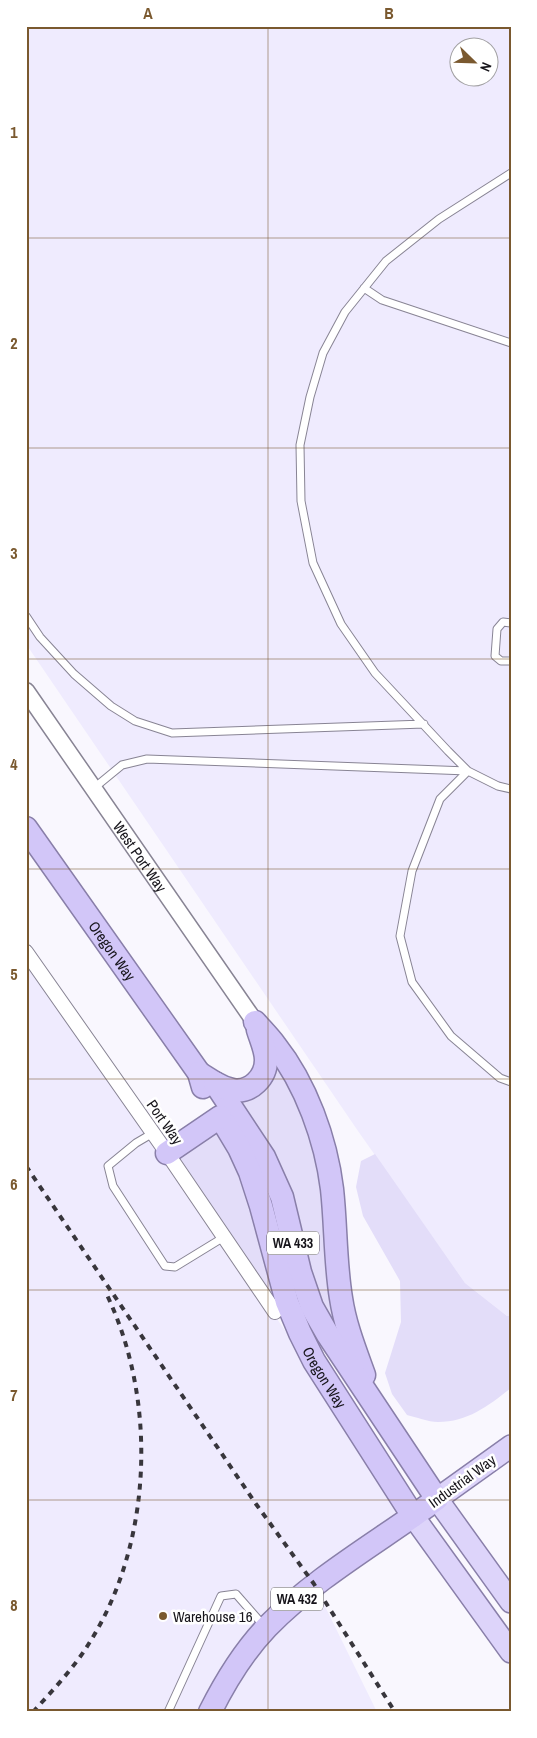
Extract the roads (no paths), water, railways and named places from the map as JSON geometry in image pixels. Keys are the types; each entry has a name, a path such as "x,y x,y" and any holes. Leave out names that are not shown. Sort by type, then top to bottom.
{"highway":[{"name":"Oregon Way","path":"26,828 264,1157 282,1197 300,1272 312,1308 437,1499"},
{"path":"207,1078 232,1090 239,1090 247,1089 261,1078 266,1059 255,1022"},
{"path":"255,1022 276,1046 286,1062 307,1099 316,1121 325,1152 332,1188 336,1261 341,1301 372,1402"},
{"name":"Oregon Way","path":"207,1078 203,1090 239,1148 250,1172 287,1302 300,1333 314,1362 413,1516"},
{"path":"167,1153 220,1116"},
{"name":"Industrial Way","path":"413,1516 437,1499"},
{"name":"WA 432","path":"210,1712 223,1686 266,1628 314,1584 413,1516"}],"main road":[{"name":"Industrial Way","path":"437,1499 511,1446"},
{"name":"Oregon Way","path":"437,1499 511,1602"},
{"name":"Oregon Way","path":"413,1516 511,1652"}],"street":[{"name":"West Port Way","path":"26,691 255,1022"},
{"name":"Port Way","path":"26,952 167,1153 275,1312"}],"lane":[{"path":"511,173 439,218 386,261 345,312 323,353 312,388 300,445 301,501 313,563 341,624 375,673 468,771 498,786 511,789"},
{"path":"364,288 382,300 511,343"},
{"path":"26,616 40,637 74,674 111,706 135,722 172,733 424,724"},
{"path":"511,623 503,622 497,629 495,656 501,660 511,661"},
{"path":"93,788 122,765 147,759 468,771"},
{"path":"468,771 440,799 412,871 400,936 412,982 451,1036 500,1078 511,1082"},
{"path":"153,1133 136,1143 108,1166 114,1186 165,1266 174,1266 224,1237"},
{"path":"168,1712 221,1596 236,1594 266,1628"}],"railway":[{"path":"26,1166 256,1504 314,1584 395,1712"},
{"path":"33,1712 62,1680 82,1654 110,1605 126,1562 136,1517 141,1471 140,1425 134,1379 123,1335 106,1293"}],"place":[{"name":"Warehouse 16","path":"163,1616"}]}
